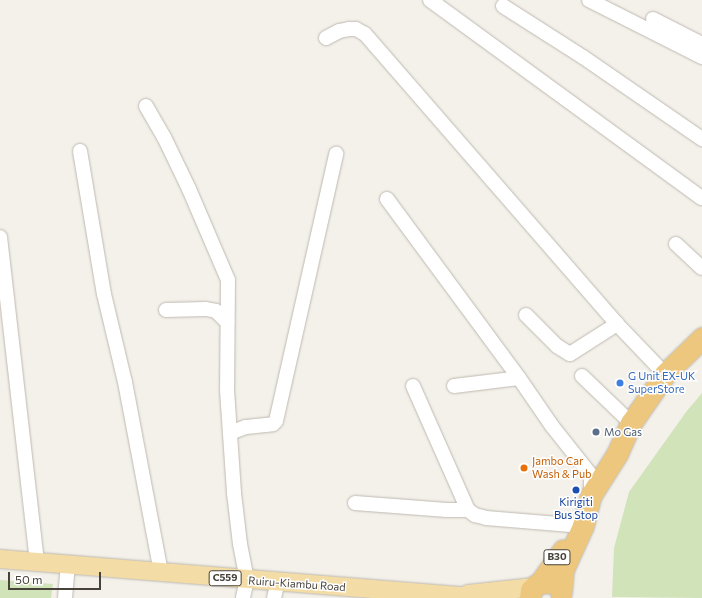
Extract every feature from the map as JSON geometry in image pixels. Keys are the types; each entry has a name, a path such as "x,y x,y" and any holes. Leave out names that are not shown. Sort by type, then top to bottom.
{"highway":[{"name":"B30","path":"561,596 563,570 581,530 591,495 616,454 631,424 665,374 702,338"},
{"name":"B30","path":"534,589 558,556 581,530"},
{"name":"B30","path":"534,589 552,584 561,596"}],"main road":[{"name":"Ruiru-Kiambu Road","path":"0,559 68,566 247,580 276,590 451,595"},
{"name":"C559","path":"451,595 534,589"},
{"name":"C559","path":"451,595 481,598"}],"street":[{"path":"430,0 702,198"},
{"path":"589,0 702,57"},
{"path":"503,6 582,57 702,139"},
{"path":"653,18 702,44"},
{"path":"326,38 339,31 349,29 356,29 365,34 617,324 665,374"},
{"path":"146,106 164,137 190,189 228,280 227,352 230,433 240,544 247,580 243,598"},
{"path":"80,151 104,294 125,382 161,573"},
{"path":"230,433 246,427 272,424 276,421 336,154"},
{"path":"387,199 519,378 552,426 591,475 591,495"},
{"path":"0,237 37,563"},
{"path":"676,244 702,268"},
{"path":"166,310 206,309 216,311 228,322"},
{"path":"526,316 556,346 570,354 617,324"},
{"path":"582,376 631,424"},
{"path":"454,386 519,378"},
{"path":"413,386 463,503 468,510 475,515 486,518 581,530"},
{"path":"356,503 468,510"},
{"path":"65,598 68,566"}],"green space":[{"path":"702,393 702,598 612,597 614,548 629,492 686,412"},
{"path":"0,580 53,584 51,598 0,598"}],"place":[{"name":"G Unit EX-UK SuperStore","path":"620,383"},
{"name":"Mo Gas","path":"596,432"},
{"name":"Jambo Car Wash & Pub","path":"524,468"},
{"name":"Kirigiti Bus Stop","path":"576,490"}]}
